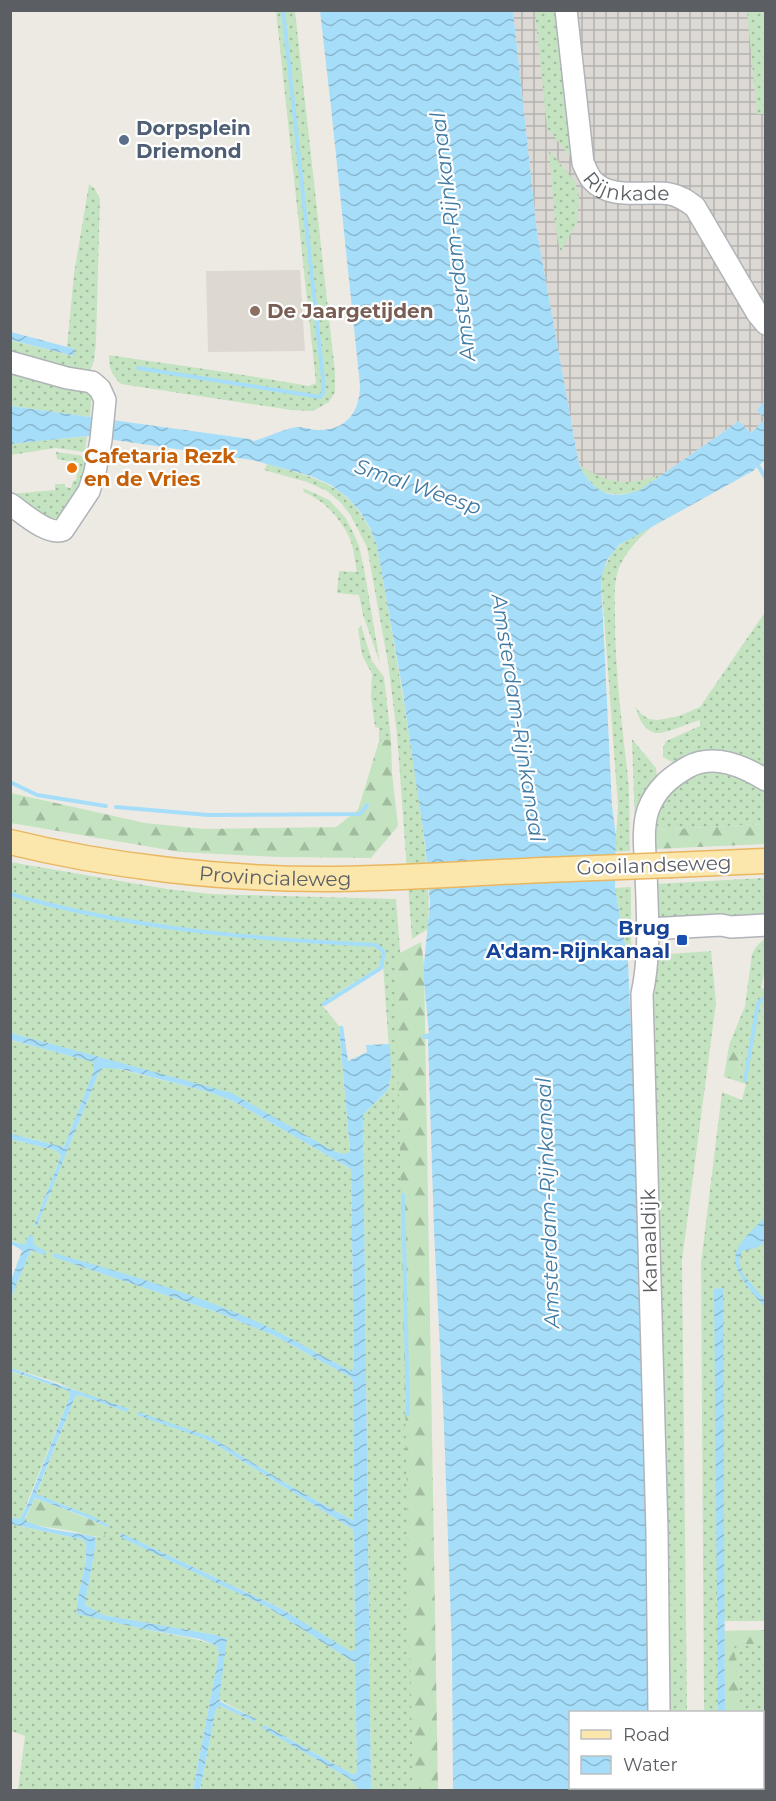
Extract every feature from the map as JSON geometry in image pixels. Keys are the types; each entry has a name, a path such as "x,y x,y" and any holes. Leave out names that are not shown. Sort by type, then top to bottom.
{"main road":[{"name":"Provincialeweg","path":"10,842 83,857 199,872 284,878 372,878 544,870"},
{"name":"Gooilandseweg","path":"544,870 765,861"}],"street":[{"name":"Rijnkade","path":"566,10 583,163 589,176 593,182 618,193 670,194 686,200 695,207 765,324"},
{"path":"10,362 67,378 92,382 100,389 105,400 95,472 89,491 71,520 60,532 53,532 10,504"},
{"name":"Kanaaldijk","path":"659,1711 657,1532 642,994 647,972 648,929 644,832 648,811 657,793 670,777 692,765 714,760 732,763 750,770 765,780"},
{"path":"648,929 765,925"}],"shaded area":[{"path":"513,11 765,11 766,400 757,410 765,419 751,433 739,421 640,490 614,495 579,465 537,232"},
{"name":"De Jaargetijden","path":"300,270 305,351 208,352 206,271"}],"green space":[{"path":"276,11 295,11 335,372 335,392 329,402 313,411 291,410 121,384 111,371 109,355 309,386 316,383"},
{"path":"535,11 556,11 574,161 547,128"},
{"path":"747,11 765,11 765,114 757,114"},
{"path":"549,150 575,182 579,196 577,223 560,252 555,223"},
{"path":"89,184 95,189 100,199 96,342 94,361 90,371 76,373 11,356 10,340 73,356 75,349 67,347 74,274"},
{"path":"11,372 92,393 90,417 11,406"},
{"path":"87,436 85,452 55,448 11,455 11,444"},
{"path":"56,452 91,457 87,475 62,517 53,519 44,517 10,494 55,490 55,484 65,484 65,487 71,488 73,481 76,480 79,463 57,459"},
{"path":"267,464 305,475 334,488 358,510 377,545 415,770 427,869 428,929 412,939 397,734 388,663 367,547 351,516 327,491 307,482 264,470"},
{"path":"579,465 601,477 619,482 637,481 661,475 640,490 615,494 596,488"},
{"path":"303,488 329,500 345,517 354,534 365,574 380,663 363,615 359,595 337,593 339,571 357,572 350,539 332,511 319,500 304,492"},
{"path":"653,526 625,556 617,574 615,587 616,658 628,778 630,851 615,852 618,806 601,577 610,557 620,545"},
{"path":"765,612 765,767 741,756 720,752 699,754 674,763 663,757 666,741 700,726 700,720 669,731 653,732 646,728 640,720 635,706 649,719 658,720 679,716 700,707"},
{"path":"361,625 372,661 384,677 391,739 379,741 379,728 375,727 371,696 372,674 362,655 358,629"},
{"path":"391,739 398,826 371,858 278,857 180,852 11,823 11,793 145,823 204,829 336,827 358,810 379,741"},
{"path":"632,739 656,768 657,777 635,827"},
{"path":"725,770 765,790 765,824 653,830 661,803 677,785 698,775"},
{"path":"765,824 765,844 654,849 653,830"},
{"path":"10,862 167,889 211,894 396,899 416,1153 437,1790 371,1790 363,1115 388,1090 391,1076 383,965 343,989 322,1005 339,1026 350,1153 345,1155 330,1149 241,1098 11,1033"},
{"path":"765,878 765,917 732,919 654,917 654,884"},
{"path":"631,887 631,945 628,961 615,888"},
{"path":"765,938 765,969 761,988 766,989 765,1621 724,1621 721,1711 704,1711 701,1263 722,1092 742,1100 746,1084 724,1077 740,1076 741,1051 729,1045 745,1006 752,954"},
{"path":"421,942 424,964 438,1790 413,1790 396,955"},
{"path":"711,951 716,1003 682,1260 687,1711 667,1711 662,1321 649,975 654,955"},
{"path":"10,1040 94,1062 94,1070 64,1147 11,1134"},
{"path":"729,1045 741,1050 740,1077 724,1077"},
{"path":"111,1067 205,1091 233,1101 351,1169 354,1369 351,1372 287,1336 183,1294 54,1257 219,1313 275,1336 350,1377 353,1382 354,1521 292,1487 211,1437 138,1413 218,1446 354,1530 355,1650 350,1652 282,1609 121,1533 269,1608 355,1663 357,1771 354,1775 264,1725 263,1728 350,1779 357,1790 200,1790 216,1709 221,1706 254,1722 256,1719 218,1699 227,1639 216,1635 102,1615 85,1605 95,1537 104,1537 102,1524 109,1526 36,1495 75,1397 79,1395 127,1412 56,1382 11,1368 11,1298 31,1250 43,1254 29,1235 25,1244 11,1240 10,1139 55,1150 61,1156 34,1225 37,1226 99,1072"},
{"path":"10,1371 69,1391 70,1396 20,1520 11,1518"},
{"path":"35,1498 102,1524 105,1537 43,1527 24,1521"},
{"path":"10,1524 84,1540 86,1555 77,1607 120,1623 217,1646 219,1654 193,1790 18,1790 25,1736 11,1731"},
{"path":"765,1630 765,1644 734,1644 740,1711 725,1711 724,1631"},
{"path":"734,1644 765,1644 765,1790 740,1789 764,1789 764,1711 737,1711"}],"water":[{"path":"320,11 513,11 537,232 579,465 585,475 597,488 611,494 620,495 640,490 739,421 751,433 765,419 765,460 753,471 619,545 607,560 601,578 612,806 616,836 615,888 628,961 632,1052 648,1618 648,1711 569,1711 569,1789 648,1790 453,1790 452,1651 444,1426 434,1231 428,1039 423,1039 422,1035 429,1033 424,964 430,903 425,843 402,687 377,546 370,528 348,498 331,485 311,476 252,460 87,436 11,444 11,406 254,441 294,427 315,430 336,427 349,418 357,404 360,385"},
{"path":"11,332 75,349 74,356 11,340"},
{"path":"765,400 765,419 757,410"},
{"path":"339,1026 343,1026 348,1061 367,1052 366,1045 390,1044 391,1076 388,1090 363,1115 371,1790 357,1790 350,1779 262,1728 264,1725 354,1775 357,1771 355,1663 269,1608 120,1537 121,1533 282,1609 350,1651 355,1650 354,1530 203,1438 137,1415 138,1412 211,1437 292,1487 354,1521 353,1382 350,1377 275,1336 219,1313 53,1257 54,1253 212,1303 273,1329 351,1371 354,1369 351,1169 233,1101 205,1091 121,1069 104,1068 99,1072 37,1226 34,1225 61,1156 55,1150 10,1139 11,1134 64,1147 94,1070 93,1062 11,1040 11,1033 232,1093 330,1149 348,1153 350,1152"},
{"path":"765,1217 765,1242 756,1248 742,1251 739,1262 743,1274 765,1300 765,1308 742,1279 735,1262 739,1246"},
{"path":"29,1235 33,1236 36,1246 46,1251 45,1255 31,1250 11,1298 11,1280 22,1251 11,1244 11,1241 25,1244"},
{"path":"723,1288 725,1711 718,1711 714,1289"},
{"path":"11,1368 129,1409 127,1412 79,1395 75,1397 36,1494 92,1516 110,1526 107,1527 35,1498 24,1520 50,1529 95,1537 85,1605 103,1615 216,1635 227,1639 219,1699 256,1719 254,1722 221,1706 216,1709 200,1790 193,1790 219,1654 217,1646 200,1639 77,1614 78,1595 86,1557 84,1540 11,1524 11,1518 20,1519 28,1503 70,1396 69,1391 11,1371"}],"waterway":[{"path":"138,368 320,397 323,393 283,10"},
{"path":"759,467 766,479"},
{"path":"10,782 37,795 106,806"},
{"path":"116,807 208,815 360,814 367,805"},
{"path":"10,894 100,916 146,924 237,935 376,945 384,952 381,968 324,1004"},
{"path":"745,1080 758,1004 766,998"},
{"path":"403,1195 408,1414"}],"place":[{"name":"Dorpsplein Driemond","path":"124,140"},
{"name":"De Jaargetijden","path":"255,311"},
{"name":"Cafetaria Rezk en de Vries","path":"72,468"},
{"name":"Brug A'dam-Rijnkanaal","path":"682,940"}],"water label":[{"name":"Amsterdam-Rijnkanaal","path":"453,237"},
{"name":"Smal Weesp","path":"418,487"},
{"name":"Amsterdam-Rijnkanaal","path":"518,718"},
{"name":"Amsterdam-Rijnkanaal","path":"548,1203"}]}
